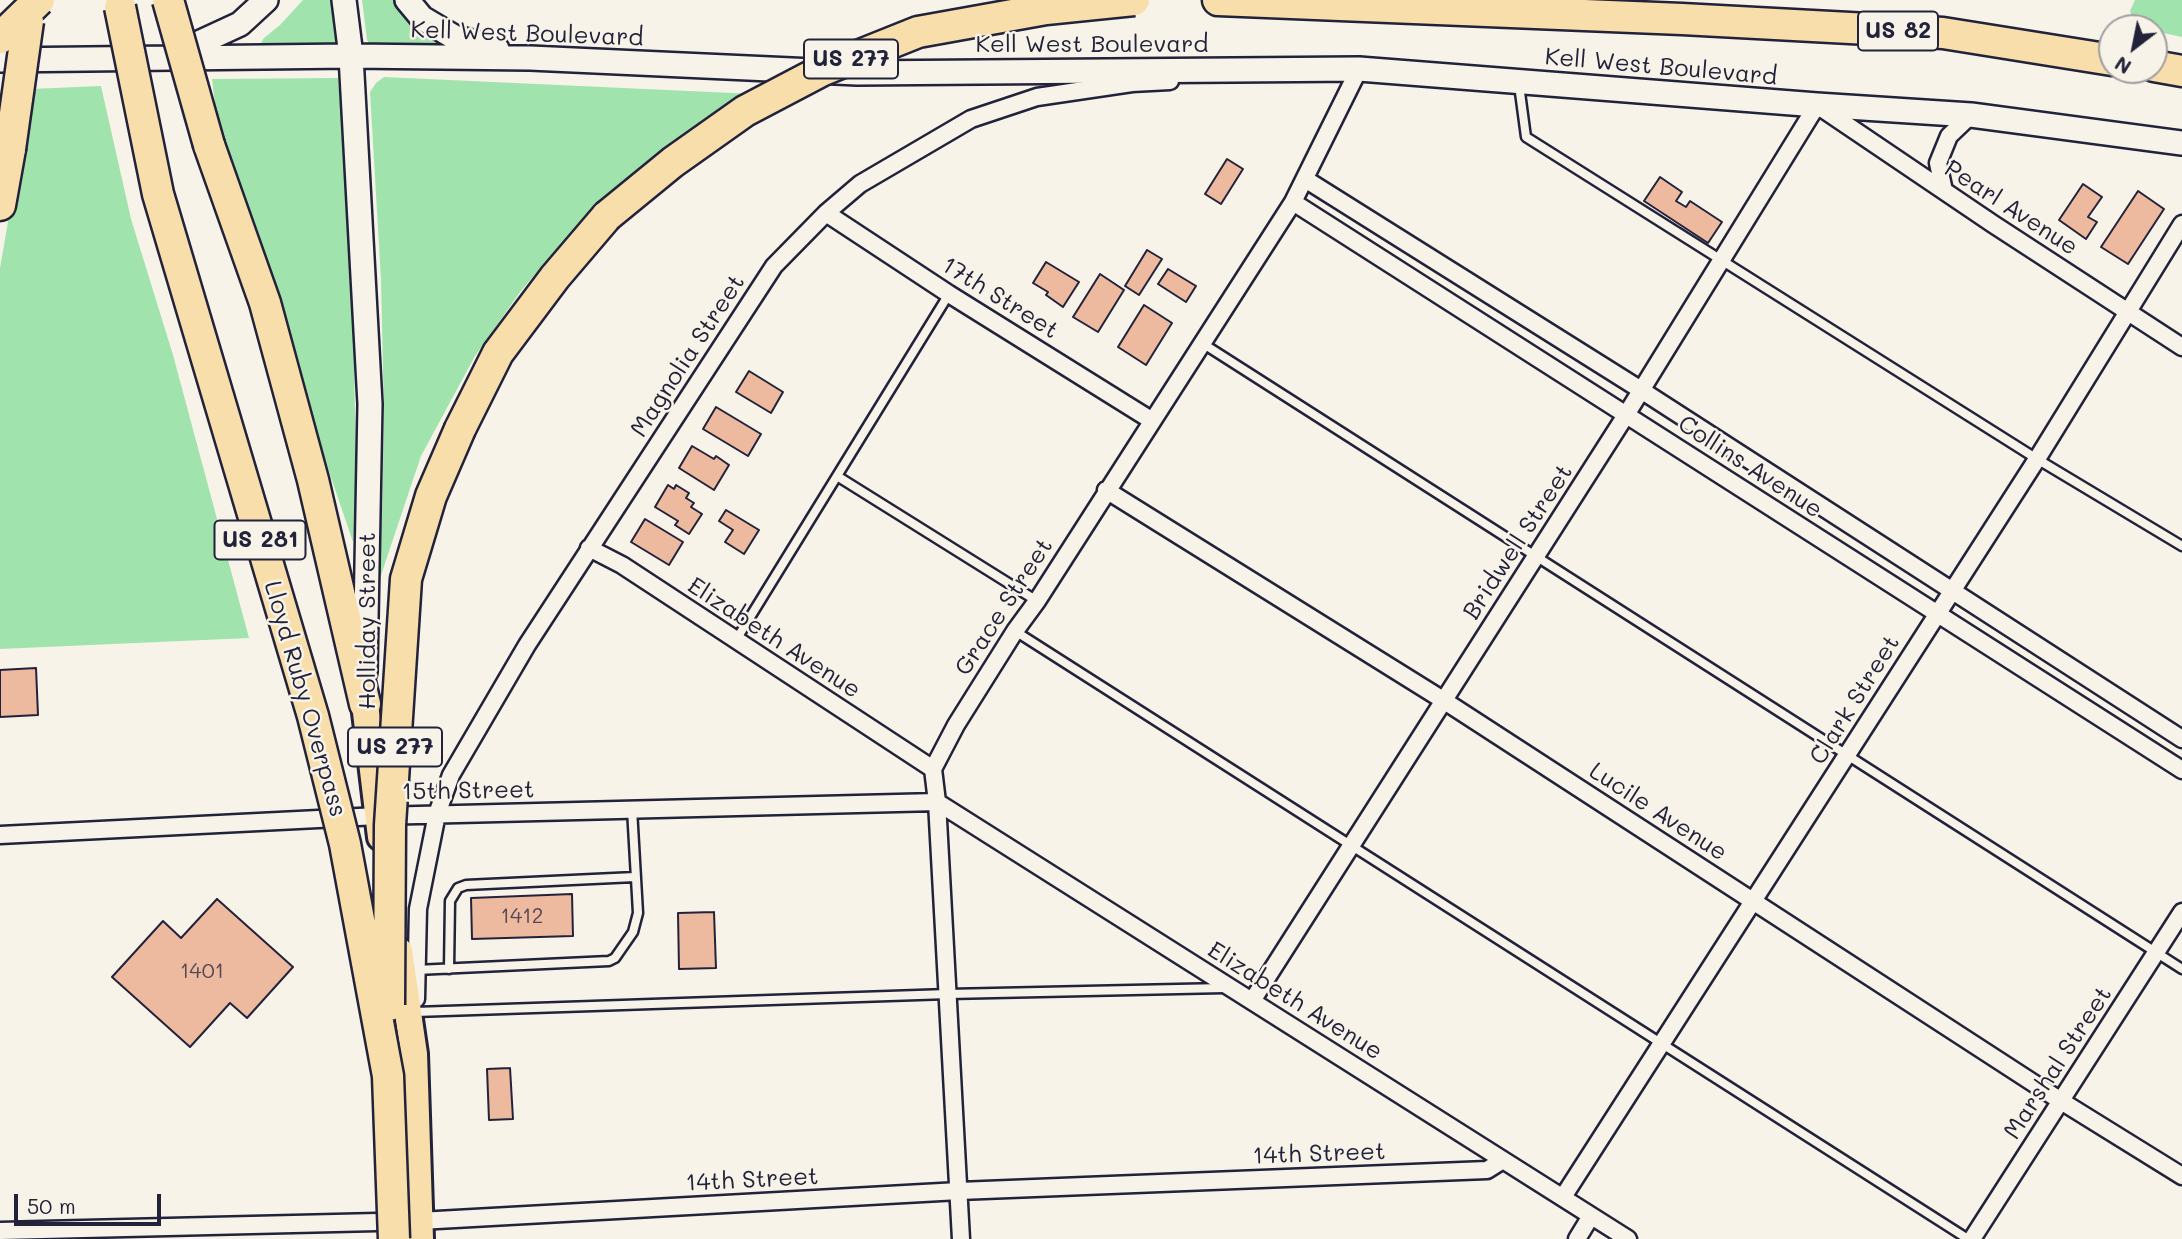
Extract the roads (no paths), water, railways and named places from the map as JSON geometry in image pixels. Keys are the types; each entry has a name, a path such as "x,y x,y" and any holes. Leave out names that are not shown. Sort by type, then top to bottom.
{"highway":[{"path":"0,205 29,0"},
{"path":"0,38 39,0"},
{"path":"168,0 209,145 265,303 313,480 365,704"},
{"name":"US 277","path":"388,1076 390,825 406,579 431,496 460,429 498,353 555,277 607,216 673,162 745,111 823,70 918,32 1046,9 1134,0"},
{"name":"US 82","path":"1218,0 1682,19 1943,33 2098,58"},
{"name":"Lloyd Ruby Overpass","path":"119,4 158,194 313,716 345,844 388,1076 394,1239"}],"main road":[{"path":"169,57 240,24 266,0"},
{"name":"Holliday Street","path":"344,0 351,56 370,404 365,704 378,816 414,1054 419,1230"},
{"path":"407,0 422,18 454,37 530,58"},
{"name":"Kell West Boulevard","path":"0,60 351,56 530,58 857,73 1359,69 1971,115 2182,143"}],"street":[{"name":"Grace Street","path":"933,769 956,725 1015,631 1037,601 1293,202 1359,69"},
{"name":"Magnolia Street","path":"414,1054 418,909 437,814 451,775 527,645 774,266 826,213 860,184 971,119 1037,97 1132,83 1359,69"},
{"name":"Pearl Avenue","path":"1817,105 2182,347"},
{"name":"Bridwell Street","path":"1252,1001 1626,415 1817,105"},
{"path":"1944,191 1938,163 1949,136 1971,115"},
{"name":"Collins Avenue","path":"1305,178 1641,390 2182,739"},
{"name":"Collins Avenue","path":"1293,202 2182,770"},
{"name":"17th Street","path":"826,213 949,294 1151,420"},
{"name":"Clark Street","path":"1563,1198 2037,459 2182,224"},
{"name":"Lucile Avenue","path":"1106,490 1443,701 2061,1101 2182,1176"},
{"name":"Elizabeth Avenue","path":"589,548 622,565 933,769"},
{"path":"933,769 961,1239"},
{"name":"Elizabeth Avenue","path":"937,802 1628,1239"},
{"name":"15th Street","path":"0,835 378,816 937,802"},
{"name":"Marshal Street","path":"1970,1239 2182,912"},
{"name":"14th Street","path":"0,1231 115,1234 419,1230 959,1191 1487,1170 1503,1160"},
{"path":"1577,1239 1591,1216"}],"lane":[{"path":"1519,82 1526,137 2037,459 2182,546"},
{"path":"736,640 949,294"},
{"path":"1201,342 2182,969"},
{"path":"837,476 1037,601"},
{"path":"1015,631 1970,1239"},
{"path":"416,970 609,961 615,958 633,932 638,914 632,809"},
{"path":"449,969 450,901 458,888 466,885 635,877"},
{"path":"415,1012 948,994 1230,988"}]}
